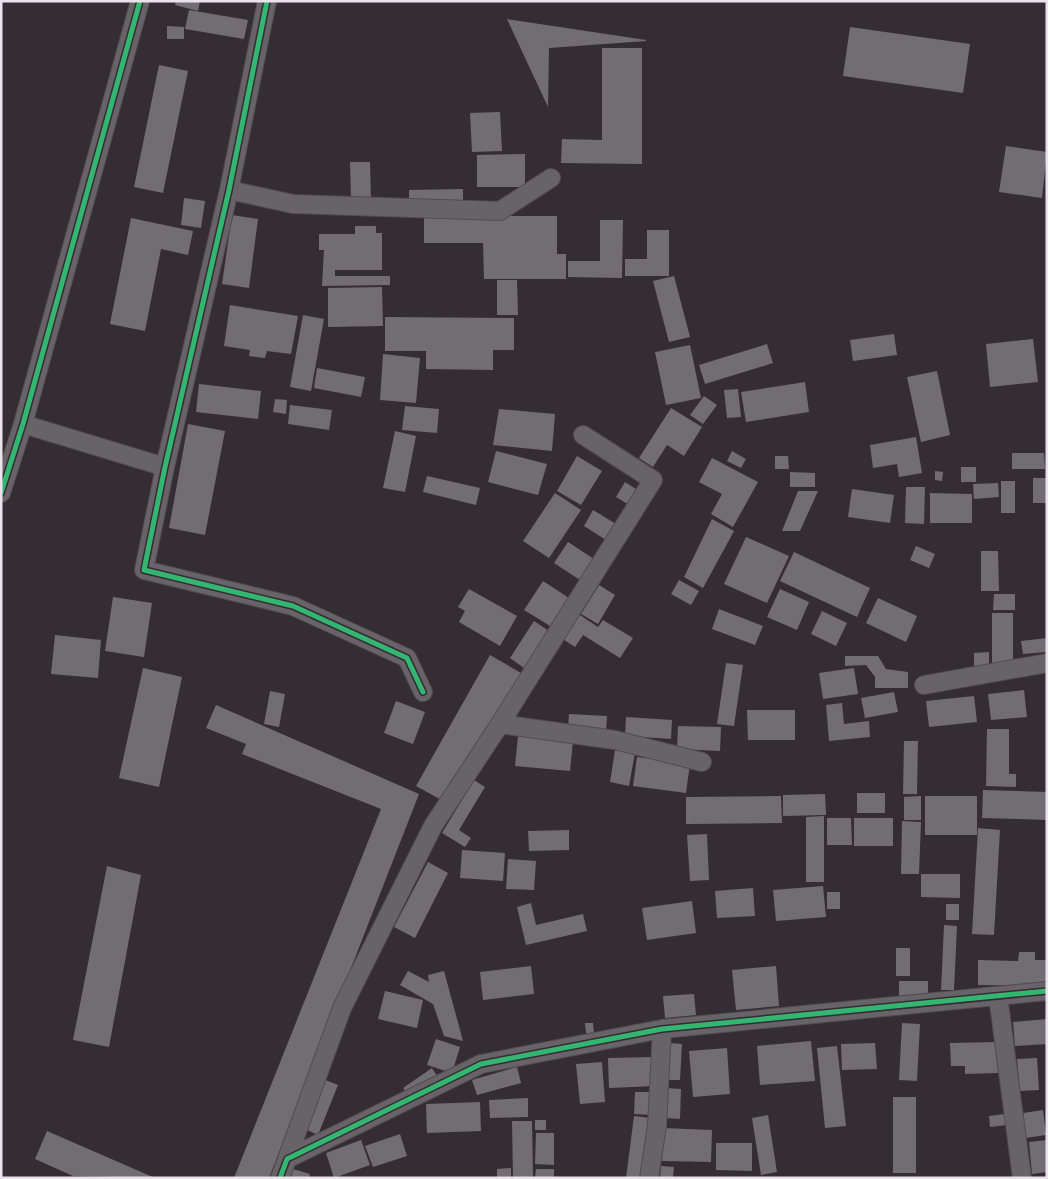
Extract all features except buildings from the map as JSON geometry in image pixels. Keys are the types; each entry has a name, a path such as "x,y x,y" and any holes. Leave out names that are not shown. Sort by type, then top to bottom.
{"street":[{"path":"1,493 23,424 140,1"},
{"path":"267,1 229,190 165,467 144,570 293,606 407,658 423,692"},
{"path":"229,190 293,204 500,211 551,178"},
{"path":"23,424 165,467"},
{"path":"280,1178 342,1008 433,826 500,724 654,480 583,435"},
{"path":"924,685 1047,663"},
{"path":"500,724 615,740 702,762"},
{"path":"287,1159 481,1064 662,1029 1047,992"},
{"path":"998,996 1022,1178"},
{"path":"649,1178 658,1126 662,1029"}],"cycle path":[{"path":"1,493 23,424 140,1"},
{"path":"267,1 229,190 165,467 144,570 293,606 407,658 423,692"},
{"path":"280,1178 287,1159 481,1064 662,1029 1047,991"}]}
